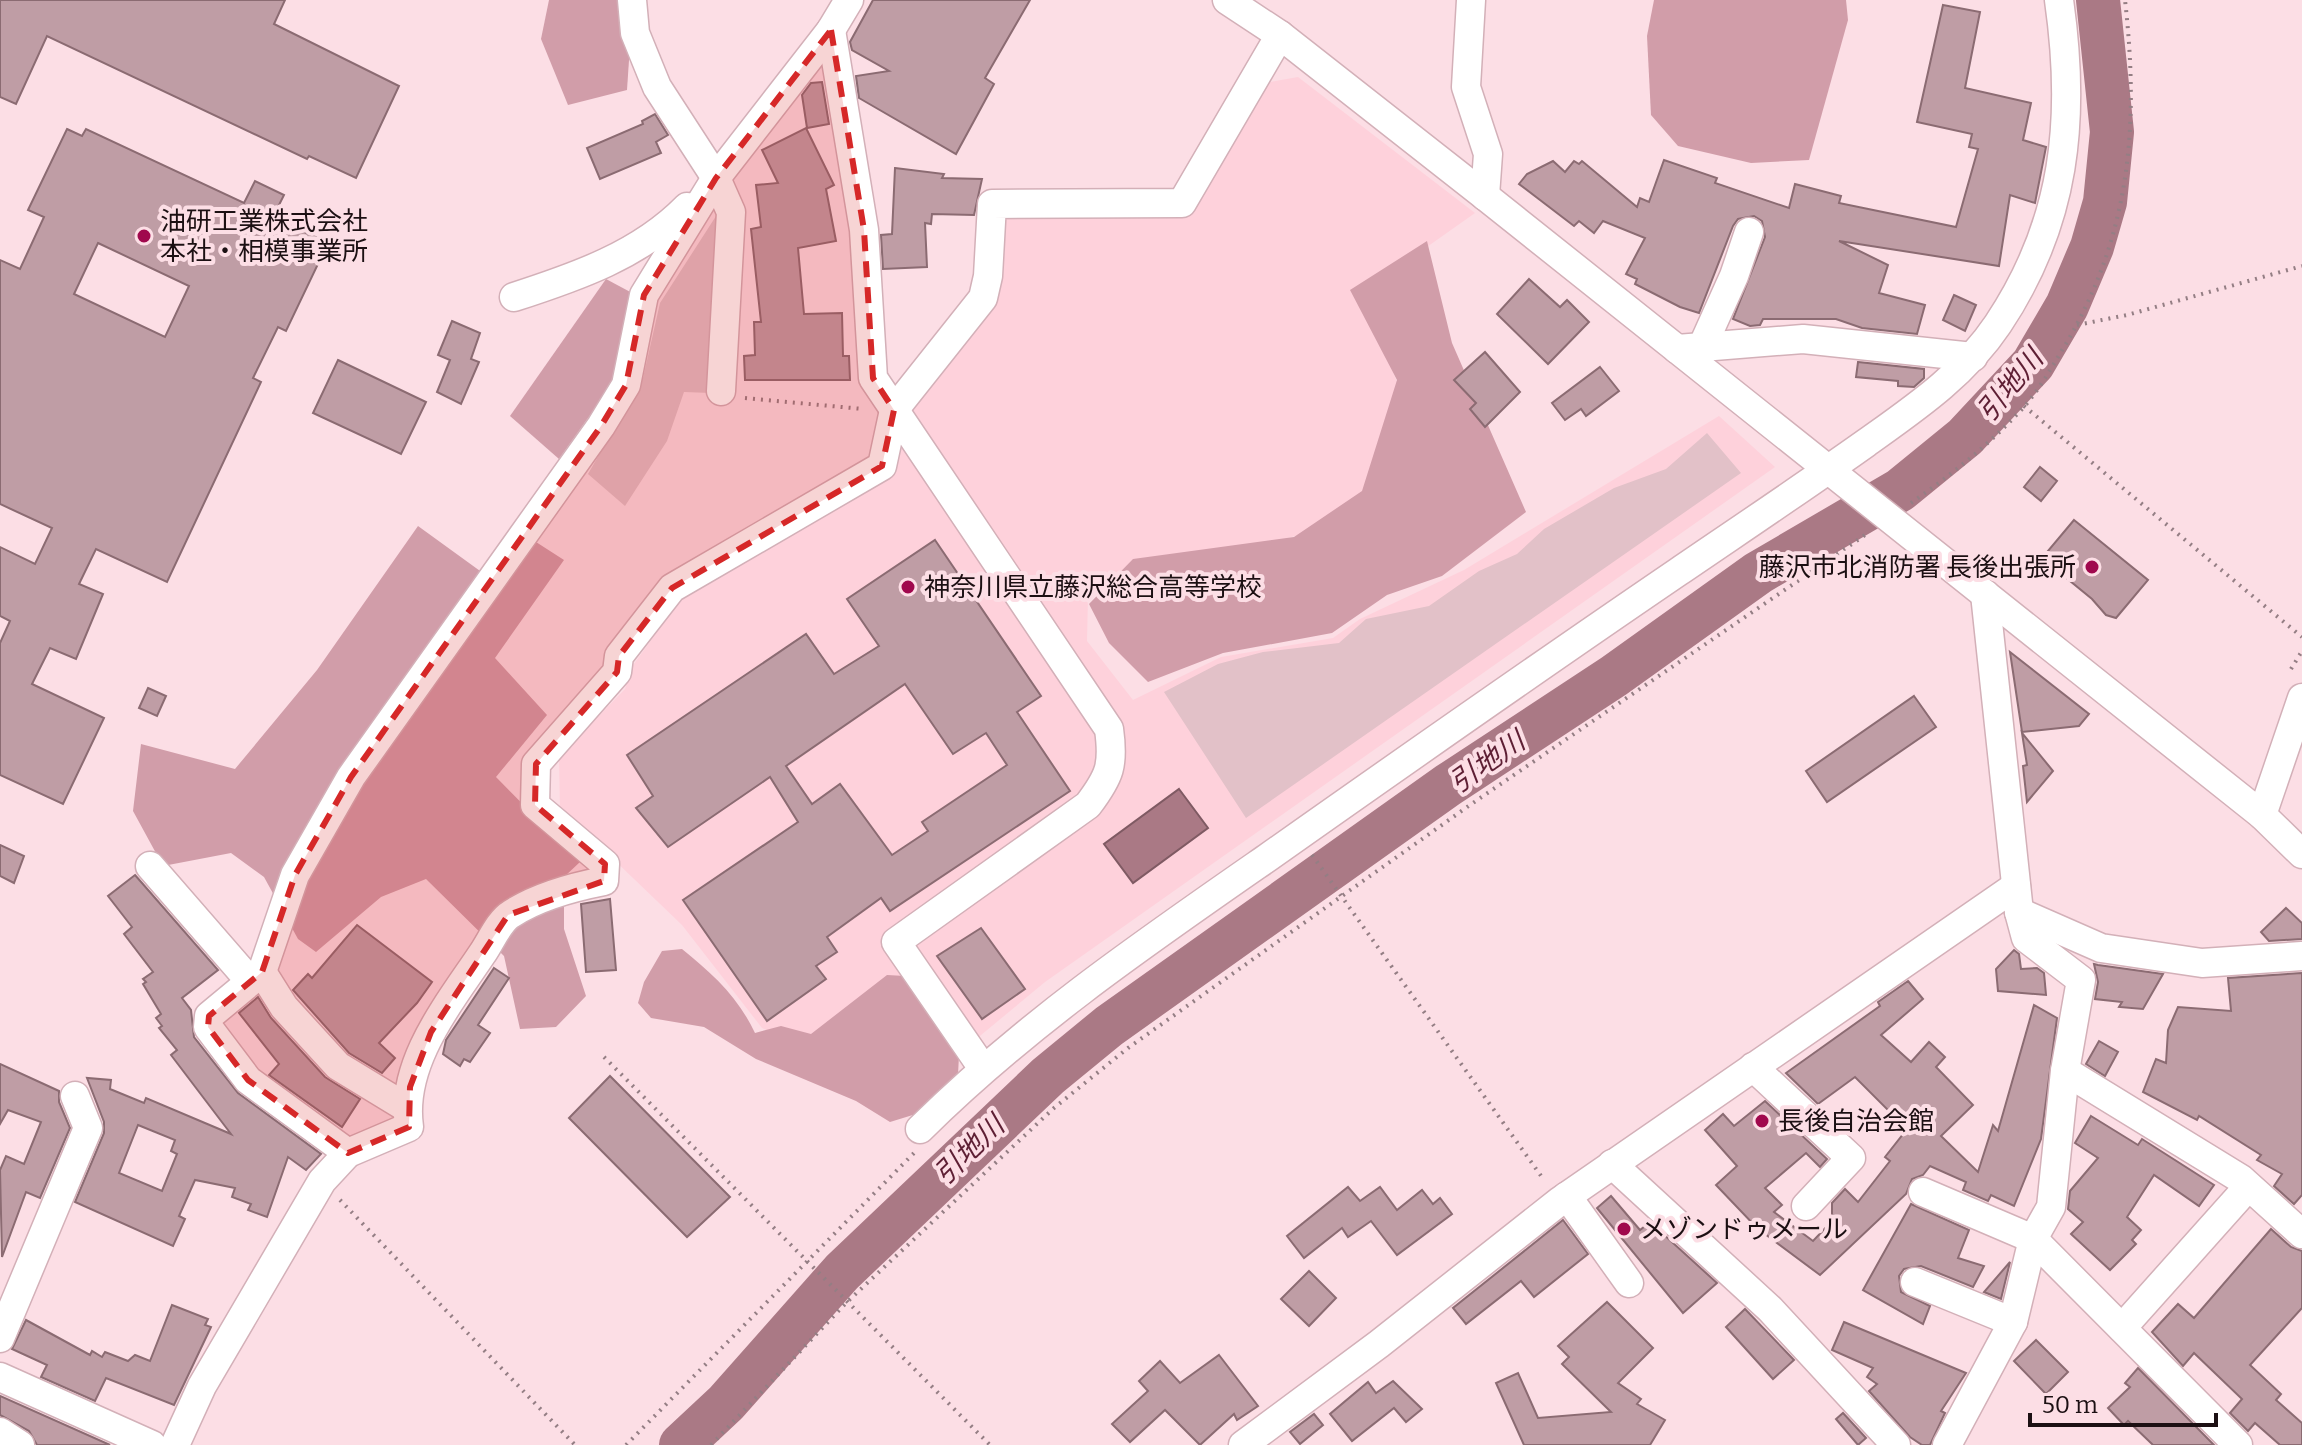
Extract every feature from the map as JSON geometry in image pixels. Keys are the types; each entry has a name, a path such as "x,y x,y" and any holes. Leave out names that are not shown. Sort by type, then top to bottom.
{"street":[{"path":"632,0 635,33 657,87 716,178 731,212 721,391"},
{"path":"348,1153 248,1080 208,1027 209,1016 256,977 295,875 351,777 601,426 626,385 644,295 716,178 831,30 849,0"},
{"path":"1227,0 1280,35 1485,196 1690,347 1833,476 2262,815 2302,854"},
{"path":"1471,0 1466,87 1488,154 1485,196"},
{"path":"920,1129 982,1067 1132,952 1508,688 1833,476 1939,390 1973,357 2027,277 2057,193 2065,151 2067,100 2059,0"},
{"path":"831,30 864,230 873,378 1109,729 1113,757 1105,782 1088,805 896,942 982,1067"},
{"path":"175,1445 202,1386 322,1181 348,1153 409,1127 407,1108 410,1087 431,1032 508,915 574,886 604,881 605,864 535,805 536,764 617,672 619,656 672,588 882,466 894,410 983,298 988,276 992,204 1182,203 1280,35"},
{"path":"514,297 570,279 664,231 716,178"},
{"path":"1690,347 1734,276 1749,232"},
{"path":"1690,347 1803,339 1973,357"},
{"path":"1947,1445 2013,1322 2033,1239 2051,1207 2065,1071 2081,980 2026,938 2017,899 1985,594"},
{"path":"2262,815 2302,698"},
{"path":"150,866 338,1066 407,1108"},
{"path":"2017,899 2101,948 2202,963 2302,956"},
{"path":"1243,1445 1275,1437 1558,1192 1612,1164 1753,1067 2017,899"},
{"path":"1753,1067 1851,1158 1806,1206"},
{"path":"2065,1071 2248,1187 2302,1234"},
{"path":"0,1338 88,1128 75,1096"},
{"path":"1612,1164 1770,1309 1896,1445"},
{"path":"2122,1328 2248,1187"},
{"path":"1558,1192 1629,1283"},
{"path":"1923,1192 2033,1239 2238,1445"},
{"path":"1915,1282 2013,1322"},
{"path":"0,1377 152,1445"},
{"path":"0,1432 20,1445"}],"path":[{"path":"711,1445 845,1301 1054,1108 1128,1048 1339,893 1957,470 2024,406 2077,325 2118,223 2129,158 2133,103 2125,0"},
{"path":"2077,325 2127,315 2302,266"},
{"path":"721,391 796,405 894,410"},
{"path":"2024,406 2302,637"},
{"path":"2291,669 2302,651"},
{"path":"1304,842 1558,1192"},
{"path":"604,1057 816,1274 990,1445"},
{"path":"626,1445 805,1260 919,1148 920,1129"},
{"path":"322,1181 575,1445"}],"highlighted area":[{"path":"831,30 864,230 873,378 894,410 882,466 672,588 619,656 617,672 536,764 535,805 605,864 604,881 508,915 431,1032 410,1087 409,1127 348,1153 248,1080 208,1027 209,1016 262,972 295,875 351,777 601,426 626,385 644,295 716,178"}],"shaded area":[{"path":"549,0 618,0 630,45 627,90 568,105 541,39"},
{"path":"1654,0 1846,0 1848,20 1809,160 1751,163 1678,146 1651,115 1647,36"},
{"name":"神奈川県立藤沢総合高等学校","path":"1298,77 1475,213 1376,283 1363,302 1416,426 1395,507 1088,596 1087,641 1133,700 1221,657 1333,638 1360,619 1464,570 1719,416 1775,467 1045,982 910,1094 762,1028 682,925 560,808 559,757 625,689 631,668 680,600 891,477 891,447 908,406 992,310 1002,215 1183,209 1258,84"},
{"path":"718,213 711,393 684,392 667,441 625,506 588,474 643,378 660,303"},
{"path":"1427,241 1452,343 1526,512 1442,576 1387,595 1332,633 1223,653 1148,682 1109,643 1089,604 1133,559 1294,537 1362,491 1397,380 1350,290"},
{"path":"606,279 634,294 615,380 559,459 510,416"},
{"path":"1707,433 1741,473 1246,818 1164,692 1218,664 1263,652 1339,643 1366,619 1429,606 1479,571 1517,554 1544,529 1614,488 1666,469"},
{"path":"418,526 487,576 522,533 564,560 495,658 547,715 496,777 580,862 564,877 564,929 586,996 556,1027 520,1029 504,956 426,879 381,897 316,952 298,939 264,877 231,853 163,866 133,811 141,744 235,769 317,670"},
{"path":"1179,789 1208,828 1133,883 1104,844"},
{"path":"682,949 724,987 755,1033 781,1026 811,1034 887,975 905,976 959,1055 958,1075 916,1114 890,1122 856,1101 756,1059 704,1027 651,1018 638,1003 644,982 662,951"}],"building":[{"path":"0,0 285,0 274,24 399,86 356,178 309,156 307,159 47,36 16,104 0,97"},
{"path":"873,0 1030,0 985,78 994,84 956,154 859,98 856,76 889,71 852,50 850,42"},
{"path":"1943,5 1980,12 1965,88 2031,103 2023,140 2046,147 2035,203 2010,195 1999,266 1839,241 1888,265 1879,293 1925,305 1917,334 1862,328 1836,319 1763,319 1760,325 1750,326 1733,319 1765,237 1762,221 1754,216 1738,219 1733,226 1699,313 1680,307 1635,284 1637,279 1626,274 1645,238 1603,221 1594,233 1579,221 1574,226 1519,184 1527,174 1553,161 1565,172 1574,161 1579,164 1582,161 1637,207 1640,198 1649,202 1664,160 1717,178 1715,183 1789,208 1795,184 1841,196 1839,203 1956,227 1978,149 1969,147 1972,134 1917,122"},
{"path":"822,82 829,124 807,128 802,95 811,83"},
{"path":"655,114 668,135 656,142 661,153 600,179 587,148 643,124 642,121"},
{"path":"806,128 834,185 826,189 836,241 798,248 804,314 842,313 843,356 849,356 850,380 745,380 744,356 755,355 754,322 761,322 751,229 761,227 756,185 778,183 762,150"},
{"path":"67,129 82,136 86,129 244,203 255,181 284,195 273,217 328,243 286,331 278,327 253,378 261,382 167,582 96,549 79,584 103,594 76,659 50,648 32,684 104,718 63,804 0,775 0,643 10,621 0,616 0,547 35,564 52,528 0,504 0,260 20,269 44,217 28,210","holes":["98,243 189,286 165,337 74,294"]},
{"path":"895,168 944,174 942,178 982,179 974,215 932,214 931,224 925,223 927,267 883,269 881,235 892,234"},
{"path":"1529,279 1560,307 1567,300 1589,322 1548,364 1497,314"},
{"path":"1954,295 1976,305 1965,331 1943,320"},
{"path":"452,321 480,333 471,359 479,362 461,404 437,392 450,360 438,355"},
{"path":"1485,352 1520,392 1485,427 1470,409 1476,403 1454,380"},
{"path":"338,360 426,402 401,454 313,413"},
{"path":"1858,362 1924,369 1924,378 1914,387 1898,386 1898,381 1856,377"},
{"path":"1600,367 1619,391 1586,416 1581,409 1565,420 1552,403"},
{"path":"2040,467 2057,481 2041,501 2024,487"},
{"path":"2074,520 2148,580 2116,618 2106,615 2092,599 2042,558"},
{"path":"935,540 1041,696 1017,712 1070,791 890,911 881,898 827,937 837,952 816,966 826,979 767,1021 683,900 798,822 770,777 668,847 636,808 653,796 627,755 806,634 834,674 879,646 847,599","holes":["905,684 953,754 986,733 1007,765 922,822 928,831 892,855 840,784 812,804 786,766"]},
{"path":"2010,652 2089,714 2079,726 2022,732"},
{"path":"148,688 166,696 157,716 139,708"},
{"path":"1914,696 1936,727 1827,802 1806,771"},
{"path":"2022,733 2053,771 2027,802 2023,766 2027,765"},
{"path":"0,845 24,856 14,883 0,876"},
{"path":"135,875 218,970 182,998 191,1010 194,1037 238,1093 321,1154 306,1170 288,1157 267,1217 248,1210 251,1204 232,1197 235,1188 195,1180 179,1216 185,1219 173,1246 75,1202 104,1133 104,1122 87,1078 111,1080 110,1089 144,1103 146,1098 231,1134 171,1055 177,1050 159,1028 162,1026 156,1018 161,1014 143,984 146,982 143,979 153,972 124,934 132,927 108,896","holes":["138,1125 175,1140 171,1151 177,1154 162,1191 119,1173"]},
{"path":"610,899 616,970 586,972 581,904"},
{"path":"2286,908 2302,923 2302,939 2269,941 2261,932"},
{"path":"357,925 432,982 417,1003 379,1043 395,1058 382,1073 349,1053 293,990 308,974 312,978"},
{"path":"981,928 1025,989 982,1019 937,956"},
{"path":"2014,950 2019,954 2021,969 2037,968 2044,973 2046,995 1998,991 1996,969"},
{"path":"2094,964 2163,974 2143,1009 2119,1007 2122,1002 2095,999 2098,982"},
{"path":"494,968 509,978 478,1025 490,1033 470,1062 464,1059 460,1066 443,1054 446,1040"},
{"path":"2302,973 2302,1195 2294,1204 2274,1186 2282,1174 2257,1160 2261,1155 2199,1116 2197,1120 2143,1092 2156,1059 2166,1063 2168,1030 2178,1007 2231,1011 2228,978"},
{"path":"1908,981 1923,999 1881,1035 1911,1062 1929,1042 1945,1057 1936,1067 1973,1105 1941,1136 1978,1172 1993,1125 1998,1131 2034,1005 2057,1018 2041,1139 2014,1206 1991,1195 1988,1201 1963,1190 1966,1182 1930,1166 1923,1175 1912,1179 1906,1194 1820,1275 1757,1228 1716,1185 1737,1166 1705,1130 1723,1114 1734,1126 1765,1101 1827,1159 1820,1167 1806,1153 1765,1188 1782,1205 1774,1212 1813,1241 1832,1221 1832,1203 1845,1189 1858,1202 1890,1161 1885,1157 1907,1129 1855,1077 1818,1104 1786,1073 1880,1006 1878,1002"},
{"path":"258,997 271,1018 325,1077 360,1099 342,1127 269,1075 279,1064 239,1013"},
{"path":"2099,1041 2118,1052 2105,1076 2086,1064"},
{"path":"0,1064 59,1091 59,1102 70,1128 40,1198 26,1192 2,1257 0,1170 6,1156 24,1164 41,1122 8,1110 0,1124"},
{"path":"610,1076 730,1197 687,1237 569,1118"},
{"path":"2091,1116 2138,1145 2142,1139 2214,1185 2199,1206 2154,1175 2127,1217 2141,1230 2132,1240 2136,1244 2110,1270 2071,1234 2083,1222 2068,1209 2070,1191 2098,1158 2075,1143"},
{"path":"1348,1187 1360,1201 1380,1187 1397,1210 1422,1190 1433,1204 1440,1198 1452,1214 1397,1255 1371,1221 1348,1237 1342,1228 1304,1258 1287,1236"},
{"path":"1611,1196 1640,1230 1650,1222 1717,1283 1683,1313 1597,1208"},
{"path":"1911,1204 1969,1230 1958,1258 1984,1266 1973,1287 1921,1266 1904,1269 1899,1276 1901,1292 1930,1306 1923,1324 1863,1290"},
{"path":"1563,1220 1588,1254 1534,1297 1521,1281 1466,1324 1453,1308"},
{"path":"2271,1229 2291,1247 2302,1251 2302,1308 2250,1365 2281,1394 2276,1400 2302,1423 2302,1445 2280,1445 2255,1423 2248,1431 2230,1413 2242,1399 2194,1353 2183,1366 2152,1332 2178,1304 2194,1318"},
{"path":"2010,1262 2001,1299 1984,1292"},
{"path":"1309,1271 1336,1298 1309,1326 1281,1299"},
{"path":"1607,1302 1653,1348 1618,1383 1641,1399 1637,1404 1665,1420 1650,1445 1524,1445 1496,1383 1518,1373 1538,1418 1611,1412 1562,1364 1569,1357 1558,1346"},
{"path":"172,1305 208,1319 205,1325 211,1327 174,1405 106,1378 95,1401 41,1377 47,1365 12,1349 26,1320 90,1355 92,1351 102,1357 105,1352 128,1361 135,1355 150,1361"},
{"path":"1745,1309 1794,1360 1773,1379 1726,1327"},
{"path":"1844,1322 1966,1373 1941,1411 1945,1413 1930,1445 1922,1445 1910,1437 1869,1391 1877,1384 1867,1377 1873,1368 1832,1350"},
{"path":"2036,1340 2068,1372 2046,1394 2014,1361"},
{"path":"1219,1355 1258,1406 1237,1420 1234,1414 1200,1445 1165,1410 1130,1442 1112,1424 1148,1391 1139,1381 1160,1361 1180,1383"},
{"path":"2138,1368 2214,1445 2153,1445 2128,1421 2124,1425 2108,1408 2130,1387 2125,1383"},
{"path":"1393,1381 1422,1409 1406,1422 1394,1408 1352,1441 1330,1414 1368,1382 1376,1393"},
{"path":"0,1396 110,1445 37,1445 29,1431 0,1415"},
{"path":"1843,1413 1866,1438 1858,1445 1836,1419"},
{"path":"1314,1414 1323,1425 1300,1444 1290,1432"}],"waterway":[{"name":"引地川","path":"681,1445 726,1403 842,1272 1048,1076 1109,1026 1448,785 1614,676 1758,573 1900,490 1965,437 2033,364 2067,306 2092,247 2105,202 2112,132 2098,0"}],"place":[{"name":"油研工業株式会社 本社・相模事業所","path":"144,236"},
{"name":"藤沢市北消防署 長後出張所","path":"2092,567"},
{"name":"神奈川県立藤沢総合高等学校","path":"908,587"},
{"name":"長後自治会館","path":"1762,1121"},
{"name":"メゾンドゥメール","path":"1624,1229"}]}
